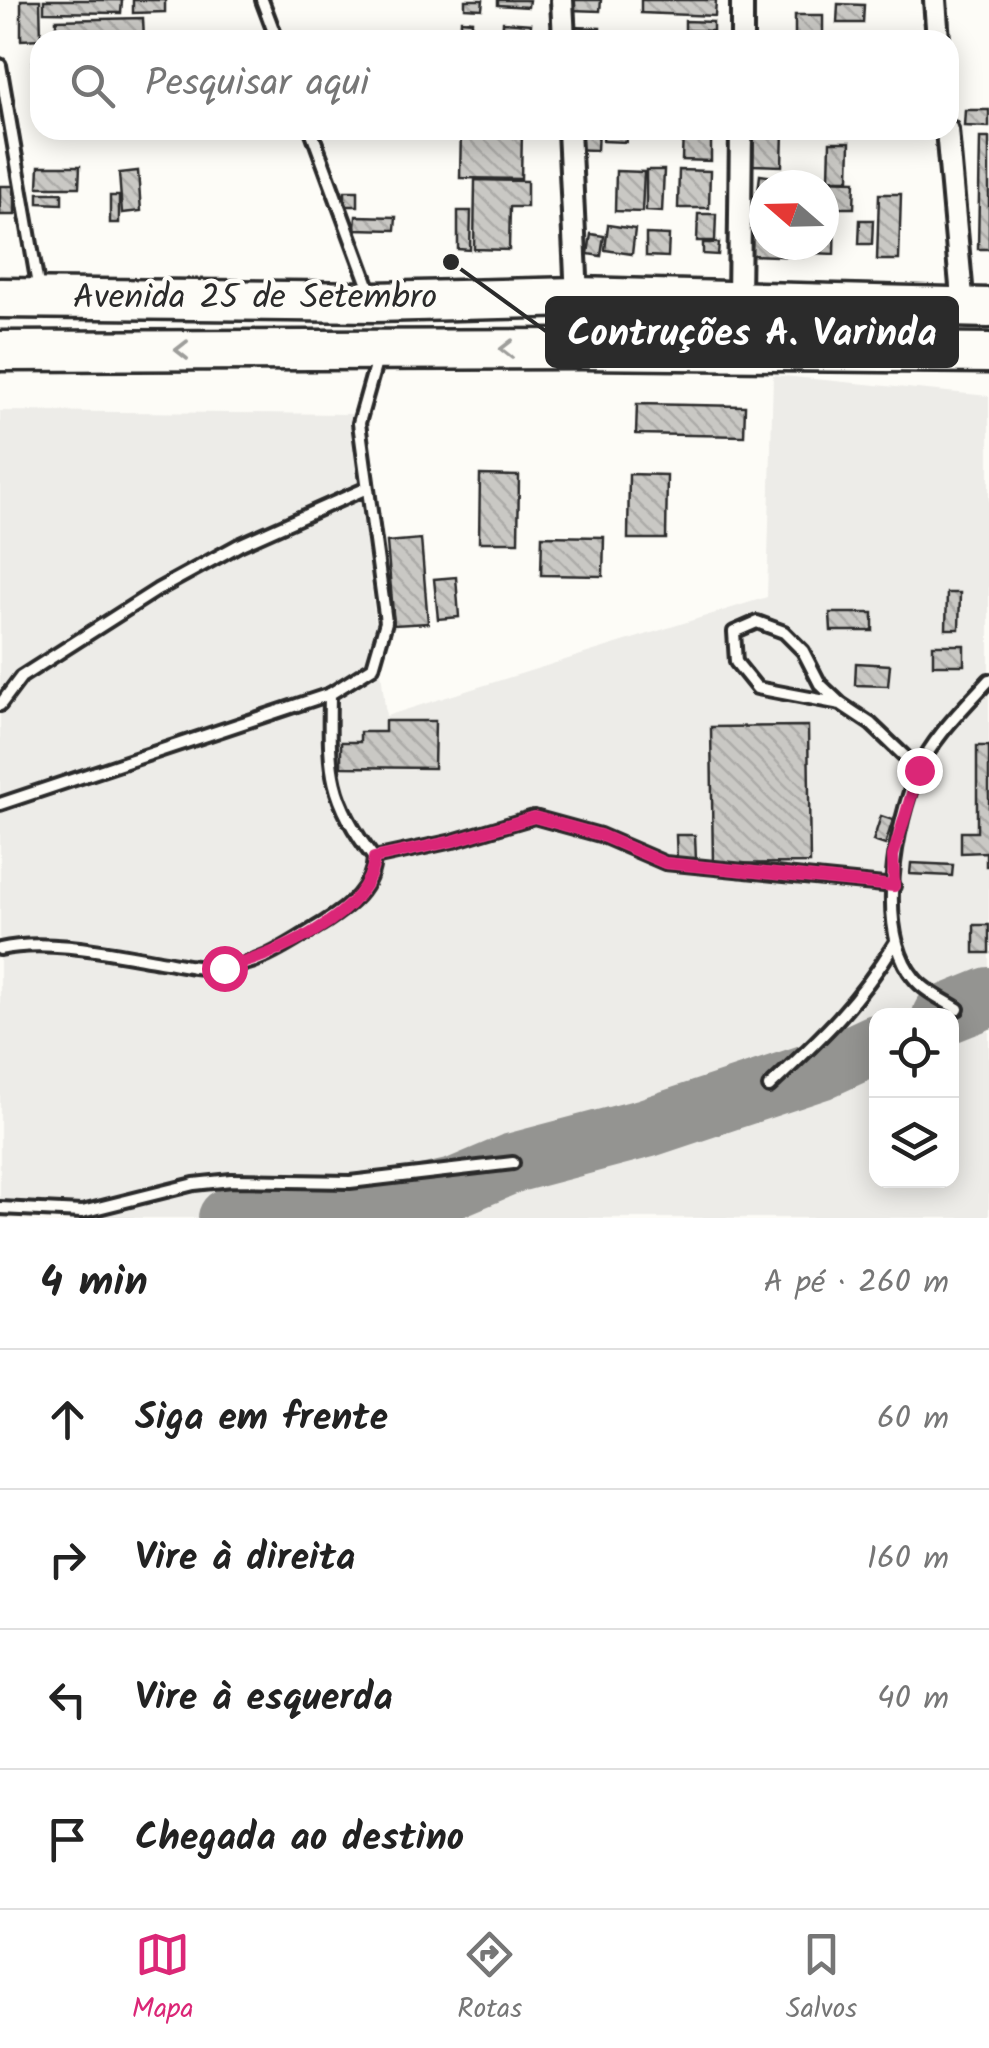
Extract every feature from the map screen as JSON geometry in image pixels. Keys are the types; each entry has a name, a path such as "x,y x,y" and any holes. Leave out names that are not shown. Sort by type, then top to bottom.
{"highway":[{"name":"Avenida 25 de Setembro","path":"0,351 377,326 578,297 976,308"},
{"name":"Avenida 25 de Setembro","path":"0,298 377,326 989,353"}],"street":[{"path":"562,0 564,30"},
{"path":"742,0 742,30"},
{"path":"935,0 937,30"},
{"path":"570,140 578,297"},
{"path":"739,300 741,140"},
{"path":"949,140 976,308"}],"lane":[{"path":"262,0 273,30"},
{"path":"0,65 40,298"},
{"path":"0,804 330,694 373,667 386,622 359,423 377,326 314,140"},
{"path":"0,705 21,677 157,590 240,545 367,488"},
{"path":"841,704 757,688 736,662 734,632 756,622 784,632 803,651 820,684 871,724 919,770"},
{"path":"956,1008 914,980 894,943 893,856 919,770 950,724 989,680"},
{"path":"0,949 17,945 91,951 224,968 278,952 343,911 366,886 373,874 374,858 356,836 338,802 329,768 330,694"},
{"path":"374,858 439,845 534,817 600,835 665,863 894,886"},
{"path":"769,1087 840,1021 870,984 894,943"},
{"path":"0,1208 82,1212 194,1184 231,1180 350,1182 512,1163"}],"shaded area":[{"path":"773,375 989,396 989,1218 0,1218 0,411 352,414 386,716 767,597"}],"building":[{"path":"21,0 40,0 41,30 30,30 30,40 21,40"},
{"path":"44,0 122,0 121,13 44,12"},
{"path":"133,0 165,0 165,12 133,13"},
{"path":"465,0 483,0 482,9 465,8"},
{"path":"498,0 529,0 528,7 498,5"},
{"path":"571,0 601,0 600,11 571,10"},
{"path":"641,0 716,0 715,16 641,13"},
{"path":"838,4 864,5 863,23 837,23"},
{"path":"795,15 823,15 823,30 795,30"},
{"path":"143,18 144,30 56,30 56,20"},
{"path":"461,20 472,21 472,30 460,30"},
{"path":"685,21 713,22 713,30 685,30"},
{"path":"503,22 531,24 531,30 503,30"},
{"path":"572,27 600,28 600,30 572,30"},
{"path":"965,110 989,110 989,127 964,126"},
{"path":"980,138 989,138 989,249 978,249"},
{"path":"461,140 522,140 521,179 460,178"},
{"path":"568,140 598,140 597,150 568,149"},
{"path":"683,140 711,140 711,161 682,160"},
{"path":"754,140 783,140 782,166 753,165"},
{"path":"830,142 850,142 849,179 839,179 839,170 829,170"},
{"path":"39,166 80,166 79,187 38,187"},
{"path":"646,170 664,170 662,212 646,211"},
{"path":"679,170 710,171 709,208 678,208"},
{"path":"138,171 141,211 122,213 119,173"},
{"path":"616,171 644,172 642,212 615,211"},
{"path":"475,180 527,181 527,207 510,207 509,250 474,249"},
{"path":"839,181 855,181 854,208 839,208"},
{"path":"0,186 15,186 15,215 0,215"},
{"path":"345,191 358,191 358,206 345,206"},
{"path":"38,193 62,193 62,204 38,203"},
{"path":"879,194 901,194 899,260 877,260"},
{"path":"110,196 119,196 119,223 110,223"},
{"path":"458,211 471,211 470,250 458,249"},
{"path":"698,214 716,214 715,241 697,241"},
{"path":"356,216 396,217 395,230 355,229"},
{"path":"860,220 873,220 872,244 859,244"},
{"path":"608,225 635,229 632,254 605,250"},
{"path":"591,234 604,236 601,256 588,254"},
{"path":"646,234 669,235 668,257 646,256"},
{"path":"703,243 719,243 718,255 703,254"},
{"path":"637,404 745,406 744,436 636,434"},
{"path":"629,474 667,475 666,539 628,539"},
{"path":"480,475 519,476 518,542 479,542"},
{"path":"542,536 604,537 603,576 541,575"},
{"path":"421,539 428,623 394,625 387,542"},
{"path":"456,577 459,617 438,619 434,579"},
{"path":"947,593 960,593 959,629 946,629"},
{"path":"830,613 873,613 873,631 831,631"},
{"path":"933,645 964,645 964,665 933,665"},
{"path":"856,663 890,665 888,686 855,685"},
{"path":"385,721 435,721 434,768 341,767 341,742 360,742 360,732 385,732"},
{"path":"808,726 810,863 713,864 711,727"},
{"path":"977,746 989,746 989,866 986,852 961,853 961,832 977,832"},
{"path":"881,816 893,820 885,845 873,841"},
{"path":"676,835 695,835 696,861 677,862"},
{"path":"911,863 953,865 952,876 910,874"},
{"path":"974,925 989,925 989,953 974,953"}],"taxiway":[{"path":"959,1009 989,997"},
{"path":"228,1218 405,1199 454,1188 513,1163 646,1128 820,1070 869,1047"}],"place":[{"name":"Contruções A. Varinda","path":"451,262"}],"route":[{"path":"224,968 278,952 343,911 366,886 373,874 374,858 412,852 534,817 600,835 665,863 894,886 893,856 919,770"}]}
